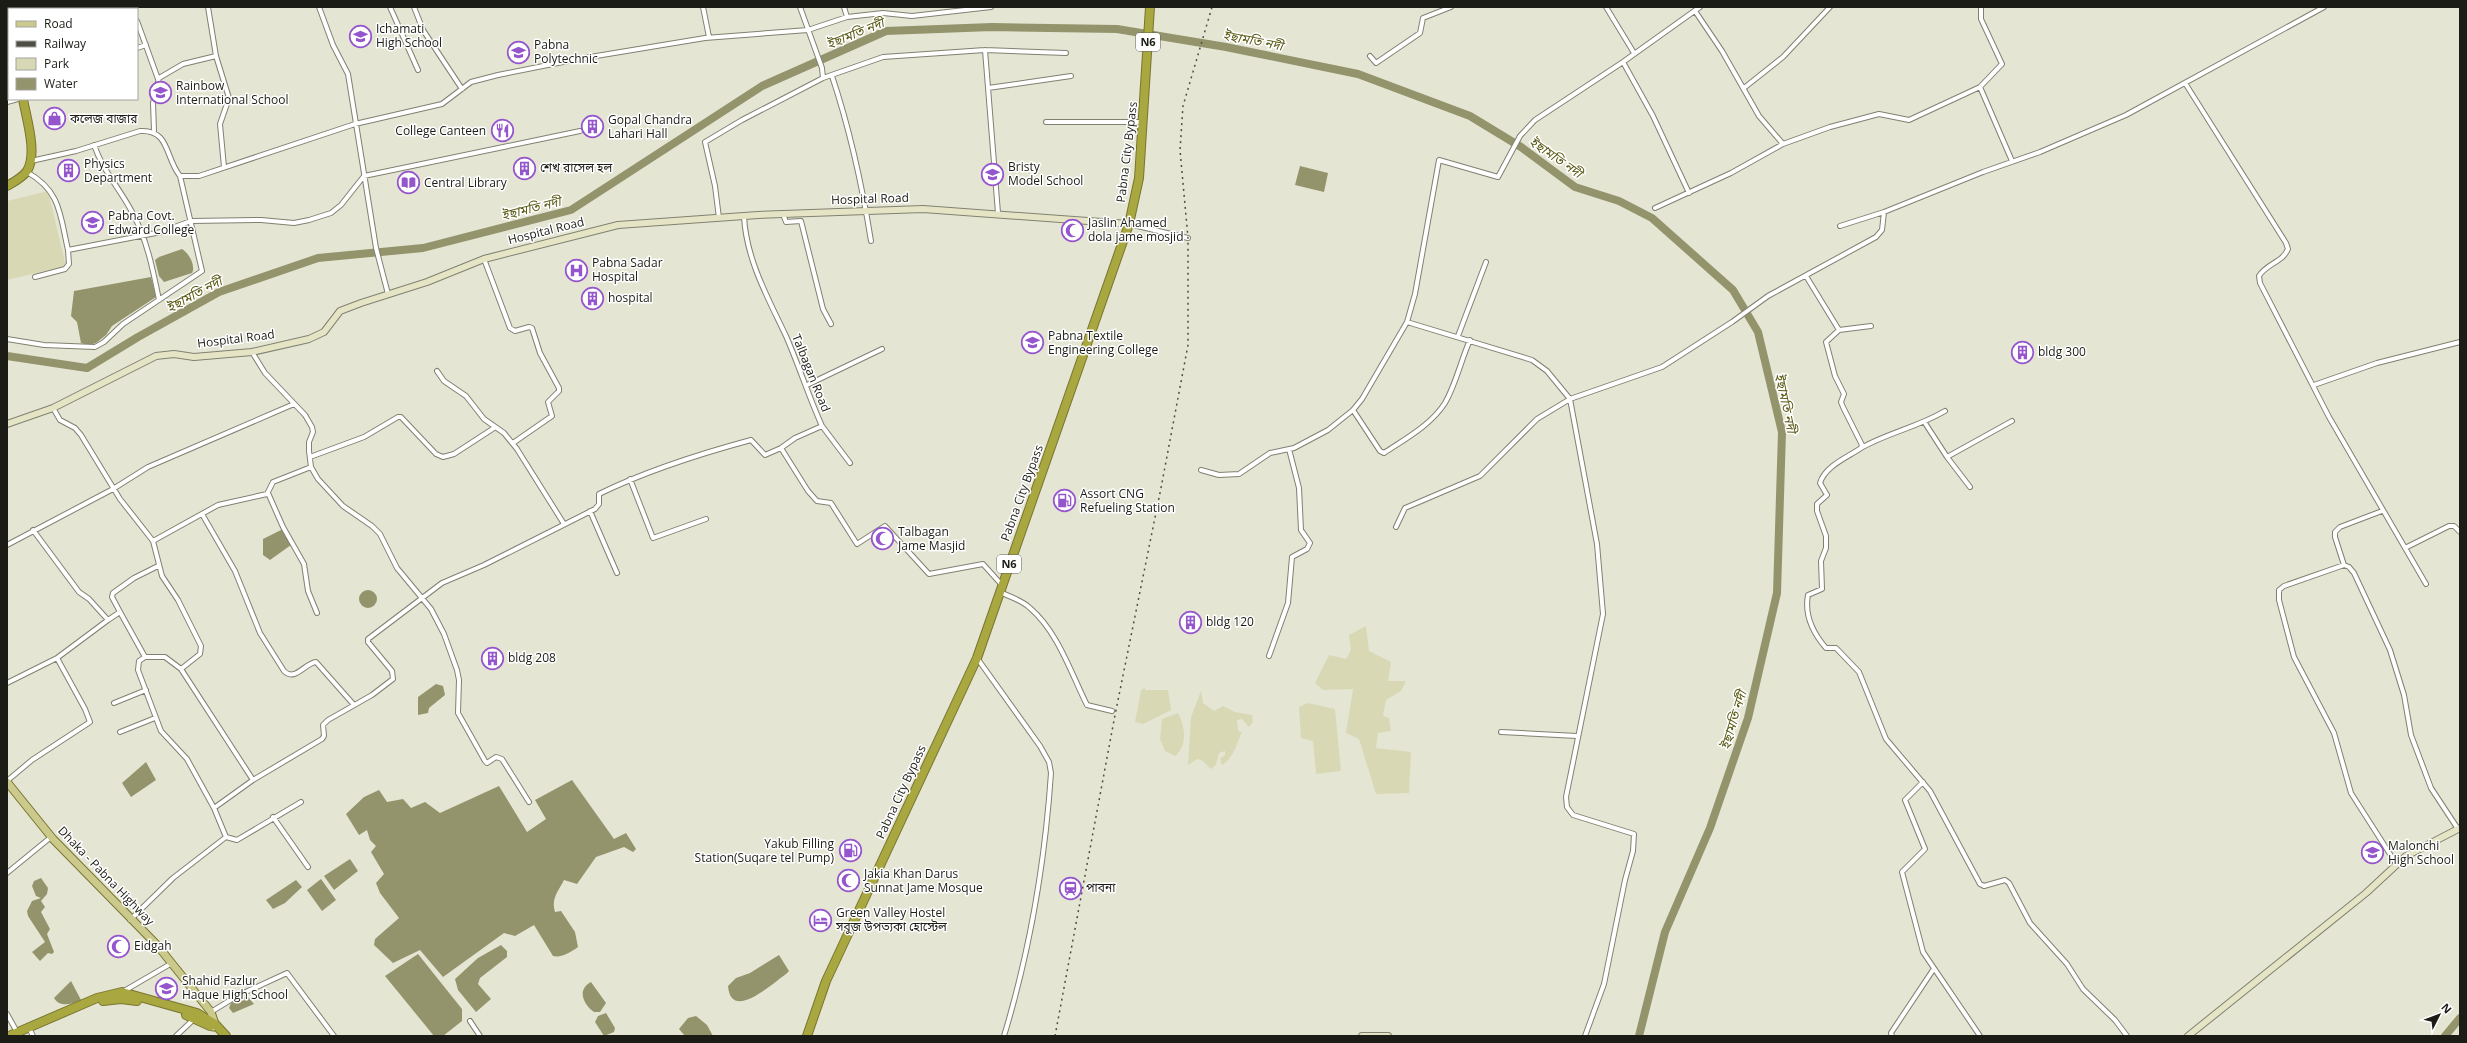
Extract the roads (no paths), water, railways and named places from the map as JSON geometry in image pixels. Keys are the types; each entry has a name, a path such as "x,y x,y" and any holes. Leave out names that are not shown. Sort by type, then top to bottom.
{"highway":[{"name":"Pabna City Bypass","path":"807,1036 826,981 977,658 1000,588 1047,460 1129,224 1139,178 1144,122 1150,9"},
{"path":"7,186 26,172 31,161 30,150 27,144 18,100"},
{"path":"22,100 32,144 30,150"},
{"path":"122,995 194,1018 213,1026"},
{"path":"9,1036 62,1014 70,1008 97,998 122,995 183,1008 200,1015 213,1026"},
{"name":"Dhaka - Pabna Highway","path":"213,1026 221,1036"},
{"name":"Dhaka - Pabna Highway","path":"213,1026 226,1036"}],"main road":[{"name":"Hospital Road","path":"7,424 53,408 156,356 174,354 194,357 252,352 318,336 340,311 433,279 484,259 618,225 744,216 866,210 924,209 998,213 1129,224"},
{"name":"Dhaka - Pabna Highway","path":"7,781 52,837 172,963 210,1012 213,1026"},
{"path":"2188,1036 2326,926 2406,856 2459,829"},
{"path":"1362,1036 1388,1036"}],"street":[{"path":"208,7 216,56 229,98 220,124 224,167"},
{"path":"319,7 333,46 348,74 376,248 388,294"},
{"path":"390,7 418,70"},
{"path":"414,7 423,30 462,89"},
{"path":"703,7 709,37"},
{"path":"800,7 822,68 823,78"},
{"path":"844,7 847,17"},
{"path":"883,7 884,12"},
{"path":"180,176 199,176 355,124 432,108 448,102 471,82 578,58 709,37 808,30 847,17 884,12 912,16 989,7"},
{"path":"1370,56 1376,63 1420,32 1423,18 1451,7"},
{"path":"1606,7 1634,53"},
{"path":"1200,470 1219,475 1239,474 1270,454 1289,450 1328,430 1353,410 1374,380 1407,322 1415,294 1439,160 1498,177 1506,159 1520,136 1546,110 1623,62 1700,7"},
{"path":"1744,88 1783,57 1830,7"},
{"path":"1655,208 1731,173 1783,144 1830,127 1879,114 1909,120 1980,87 2002,64 1981,19 1981,7"},
{"path":"1840,226 1884,212 2126,115 2324,7"},
{"path":"1694,11 1722,51 1759,116 1783,144"},
{"path":"7,339 44,345 95,347 104,342 123,324 202,271 180,176 160,138 154,131 153,103 158,79 138,24"},
{"path":"138,48 146,45"},
{"path":"985,50 998,213"},
{"path":"719,218 715,186 704,143 728,128 823,78 883,57 985,50 1066,53"},
{"path":"158,79 183,64 216,56"},
{"path":"1623,62 1653,116 1689,193"},
{"path":"832,76 845,116 864,191 871,241"},
{"path":"988,88 1070,76"},
{"path":"2185,82 2286,243 2288,249 2286,255 2262,270 2258,276 2260,283 2314,385 2329,417 2382,512 2426,584"},
{"path":"1980,87 2012,161"},
{"path":"1046,122 1144,122"},
{"path":"31,161 94,145 140,131 154,131"},
{"path":"68,250 161,232 191,222 261,220 294,223 309,220 331,213 341,205 364,176 580,131"},
{"path":"94,145 102,166 124,197 142,235 153,271 159,300"},
{"path":"26,172 44,184 54,194 68,250 69,264 65,269 35,277"},
{"path":"1396,527 1405,508 1480,476 1538,419 1570,399 1662,367 1732,322 1754,304 1876,237 1882,230 1884,212"},
{"path":"783,214 786,222 801,221 823,309 831,324"},
{"name":"Talbagan Road","path":"630,479 692,455 751,440 765,455 780,448 795,438 822,426 807,385 769,304 756,270 749,246 744,216"},
{"path":"1129,224 1188,238"},
{"path":"484,259 510,328 513,331 529,327 532,328 540,353 559,388 559,390 548,402 552,416 513,443"},
{"path":"1458,336 1486,262"},
{"path":"1806,276 1839,330"},
{"path":"1407,322 1458,336 1532,360 1547,371 1570,399 1597,544 1604,614 1577,736 1566,797 1567,806 1573,815 1634,834 1633,851 1625,880 1604,984 1585,1036"},
{"path":"1861,448 1859,437 1841,402 1844,394 1835,376 1826,342 1839,330 1871,326"},
{"path":"1353,410 1380,451 1384,453 1419,430 1441,409 1449,394 1470,340"},
{"path":"2314,385 2377,363 2460,342"},
{"path":"807,385 882,349"},
{"path":"252,352 265,373 305,415 312,427 313,432 309,442 311,467 329,493 343,506 372,526 397,568 423,598 444,634 460,680 458,713 484,761 487,763 496,757 502,759 529,802"},
{"path":"437,371 444,381 466,396 494,428 504,433 513,443 530,467 564,524"},
{"path":"7,545 32,530 113,489 148,467 294,404"},
{"path":"53,408 60,420 75,428 82,435 113,489 153,541 158,566 201,646 200,654 181,669"},
{"path":"1945,411 1925,423 1884,437 1861,448 1831,468 1822,478 1821,486 1827,495 1817,504 1817,511 1826,536 1826,548 1822,561 1822,589 1808,595 1806,613 1816,637 1826,648 1836,648 1859,672 1886,739 1923,782 1937,802 1980,884 1984,886 2005,880 2009,883 2030,923 2067,964 2083,989 2115,1020 2127,1036"},
{"path":"310,457 364,437 398,417 401,417 436,454 443,457 454,454 494,428"},
{"path":"1947,457 2012,421"},
{"path":"1925,423 1947,457 1970,487"},
{"path":"822,426 850,463"},
{"path":"780,448 812,497 817,501 831,503 857,544 885,526 929,574 983,564 1000,588 1038,616 1071,670 1087,705 1112,711"},
{"path":"1268,656 1288,603 1292,557 1307,549 1310,543 1301,530 1299,488 1289,450"},
{"path":"153,541 218,505 268,493 274,482 311,467"},
{"path":"214,808 253,780 322,739 325,722 372,695 394,677 392,671 368,642 368,639 442,583 484,565 590,512 598,506 599,494 630,479 653,538 706,519"},
{"path":"268,493 283,527 304,564 308,591 317,613"},
{"path":"590,512 617,573"},
{"path":"2344,566 2335,532 2340,527 2382,512"},
{"path":"202,514 235,571 260,633 284,671 289,674 294,674 316,662 354,705"},
{"path":"2405,548 2449,526 2454,526 2460,532"},
{"path":"32,530 79,592 89,599 108,620"},
{"path":"145,657 112,597 113,593 134,578 158,566"},
{"path":"2397,865 2351,793 2334,733 2294,656 2279,600 2279,590 2284,586 2344,566 2349,567 2354,573 2390,650 2404,695 2411,735 2431,788 2459,829"},
{"path":"7,683 58,658 120,612"},
{"path":"226,837 214,808 187,759 176,745 164,736 155,718 138,664 145,657 165,657 181,669 253,780"},
{"path":"7,781 32,760 90,722 85,709 58,658"},
{"path":"977,658 1040,746 1049,762 1051,773 1038,895 1028,938 1025,965 1004,1036"},
{"path":"114,703 146,690"},
{"path":"120,732 155,718"},
{"path":"1501,732 1577,736"},
{"path":"1923,782 1905,800 1925,849 1902,872 1923,952 1933,970 1967,1014 1980,1036"},
{"path":"226,837 237,840 273,817 301,802"},
{"path":"273,817 308,867"},
{"path":"7,873 52,837"},
{"path":"130,920 173,878 226,837"},
{"path":"122,995 172,963"},
{"path":"1892,1036 1891,1033 1933,970"},
{"path":"210,1012 237,996 287,973 334,1036"},
{"path":"7,1014 17,1032"},
{"path":"176,1036 194,1018"},
{"path":"470,1021 480,1036"},
{"path":"29,1028 33,1036"}],"water":[{"path":"1300,166 1328,173 1324,192 1295,185"},
{"path":"182,249 187,253 191,260 193,267 192,273 164,282 159,276 155,260 159,257"},
{"path":"151,277 156,297 112,326 106,335 96,343 89,345 81,343 77,322 71,316 74,291"},
{"path":"283,529 291,545 270,560 263,555 263,539"},
{"path":"368,590 374,593 377,599 374,605 368,608 362,605 359,599 362,593"},
{"path":"436,684 443,686 445,695 429,708 428,713 418,715 418,697"},
{"path":"146,762 156,780 131,797 122,783"},
{"path":"572,780 614,839 626,833 636,849 633,852 624,847 596,857 577,884 564,880 555,899 555,912 561,911 575,932 578,947 569,953 553,956 534,925 515,936 504,933 443,977 420,950 393,963 374,945 375,939 399,918 380,893 376,883 384,874 371,852 376,846 370,840 367,830 359,835 346,814 364,797 379,790 387,802 403,799 411,808 425,802 440,813 499,786 527,832 546,819 535,800"},
{"path":"350,859 358,871 334,890 324,876"},
{"path":"41,878 48,888 47,894 41,901 45,907 41,912 50,929 47,934 54,952 52,954 48,953 40,961 32,952 45,942 28,916 27,911 32,901 41,898 36,896 32,886 34,881"},
{"path":"321,879 336,900 322,911 307,890"},
{"path":"296,880 302,887 285,903 273,909 266,900"},
{"path":"501,945 507,951 507,957 480,978 478,984 491,999 476,1012 458,990 455,979 478,958"},
{"path":"418,954 462,1009 462,1021 443,1036 434,1036 385,976"},
{"path":"779,955 789,971 786,974 754,997 745,1001 737,1001 731,996 728,986 736,978 750,973"},
{"path":"71,981 81,1000 70,1004 59,1003 54,998"},
{"path":"591,982 606,1003 600,1012 594,1012 590,1009 583,997 586,985"},
{"path":"247,996 254,1004 233,1013 229,1008 231,1003"},
{"path":"606,1013 615,1028 614,1032 604,1036 595,1022 598,1016"},
{"path":"696,1016 707,1025 713,1036 685,1036 679,1029 688,1018"}],"waterway":[{"name":"ইছামতি নদী","path":"7,356 87,368 138,337 219,292 318,258 423,248 571,210 762,86 886,31 992,27 1117,29 1226,47 1358,74 1470,116 1521,147 1575,187 1619,201 1652,218 1733,290 1758,332 1782,432 1777,593 1748,718 1710,828 1665,932 1639,1036"},
{"name":"ইছামতি নদী","path":"2445,1036 2460,1018"}],"railway":[{"path":"1055,1036 1115,715 1188,345 1188,238 1180,150 1183,106 1212,7"}],"place":[{"name":"Ichamati High School","path":"361,36"},
{"name":"Pabna Polytechnic","path":"518,52"},
{"name":"Rainbow International School","path":"160,93"},
{"name":"কলেজ বাজার","path":"55,119"},
{"name":"Gopal Chandra Lahari Hall","path":"592,127"},
{"name":"College Canteen","path":"502,131"},
{"name":"শেখ রাসেল হল","path":"524,168"},
{"name":"Physics Department","path":"69,171"},
{"name":"Bristy Model School","path":"992,174"},
{"name":"Central Library","path":"409,183"},
{"name":"Pabna Covt. Edward College","path":"93,223"},
{"name":"Jaslin Ahamed dola jame mosjid","path":"1073,230"},
{"name":"Pabna Sadar Hospital","path":"576,270"},
{"name":"hospital","path":"593,298"},
{"name":"Pabna Textile Engineering College","path":"1033,343"},
{"name":"bldg 300","path":"2023,352"},
{"name":"Assort CNG Refueling Station","path":"1065,501"},
{"name":"Talbagan Jame Masjid","path":"882,539"},
{"name":"bldg 120","path":"1191,622"},
{"name":"bldg 208","path":"492,658"},
{"name":"Yakub Filling Station(Suqare tel Pump)","path":"850,851"},
{"name":"Malonchi High School","path":"2372,853"},
{"name":"Jakia Khan Darus Sunnat Jame Mosque","path":"848,881"},
{"name":"পাবনা","path":"1070,888"},
{"name":"Green Valley Hostel সবুজ উপত্যকা হোস্টেল","path":"820,920"},
{"name":"Eidgah","path":"118,946"},
{"name":"Shahid Fazlur Haque High School","path":"166,988"}]}
